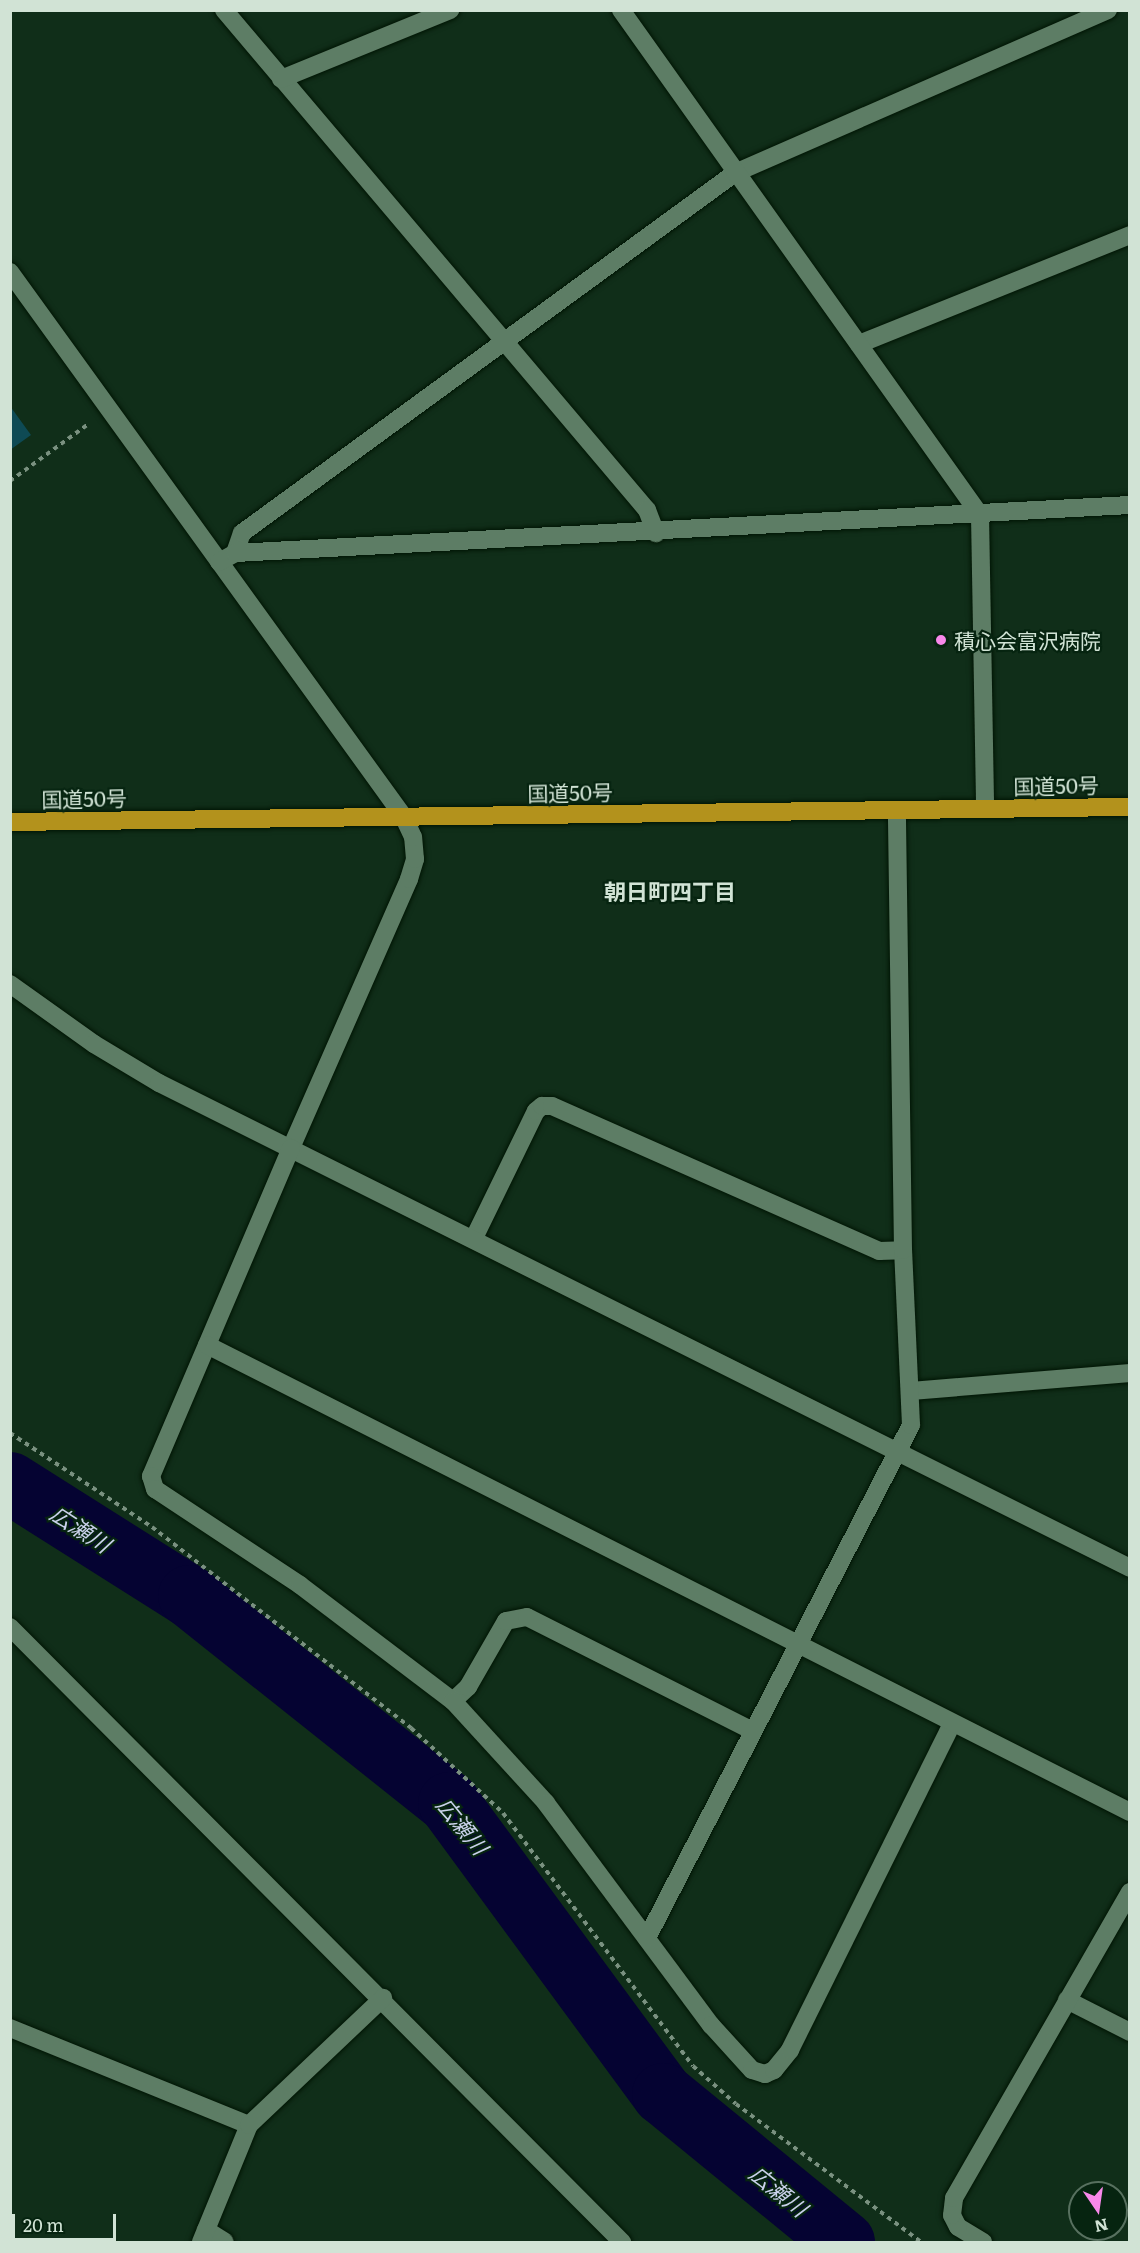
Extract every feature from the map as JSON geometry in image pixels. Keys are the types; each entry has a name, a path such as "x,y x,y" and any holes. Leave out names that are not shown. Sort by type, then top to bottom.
{"highway":[{"name":"国道50号","path":"10,822 1130,807"}],"street":[{"path":"224,10 647,510 656,533"},
{"path":"281,79 450,10"},
{"path":"621,10 980,514 986,808"},
{"path":"235,553 236,543 242,533 735,173 1108,10"},
{"path":"859,344 1130,235"},
{"path":"10,272 403,816 414,848 410,879 291,1148 151,1476 155,1489 300,1585 453,1701 546,1803 740,2060 752,2070 765,2073 774,2070 790,2050 952,1724"},
{"path":"219,562 235,553 656,533 1130,505"},
{"path":"647,1938 912,1425 903,1250 897,810"},
{"path":"10,984 94,1044 159,1083 474,1238 1130,1568"},
{"path":"474,1238 536,1111 542,1106 552,1106 879,1251 903,1250"},
{"path":"207,1345 799,1643 952,1724 1130,1812"},
{"path":"911,1391 1130,1373"},
{"path":"453,1701 468,1687 506,1621 527,1617 753,1731"},
{"path":"10,1627 383,1998 622,2242"},
{"path":"983,2242 957,2227 952,2215 954,2199 1130,1892"},
{"path":"225,2242 204,2236 249,2125 383,1998"},
{"path":"1067,2000 1130,2032"},
{"path":"10,2028 249,2125"}],"path":[{"path":"10,481 109,409"},
{"path":"10,1432 152,1527 411,1728 503,1813 693,2066 736,2104 921,2242"}],"building":[{"path":"10,406 31,435 10,450"}],"waterway":[{"name":"広瀬川","path":"10,1483 189,1596 449,1803 663,2094 844,2242"}],"place":[{"name":"積心会富沢病院","path":"941,640"}],"district":[{"name":"朝日町四丁目","path":"670,891"}]}
